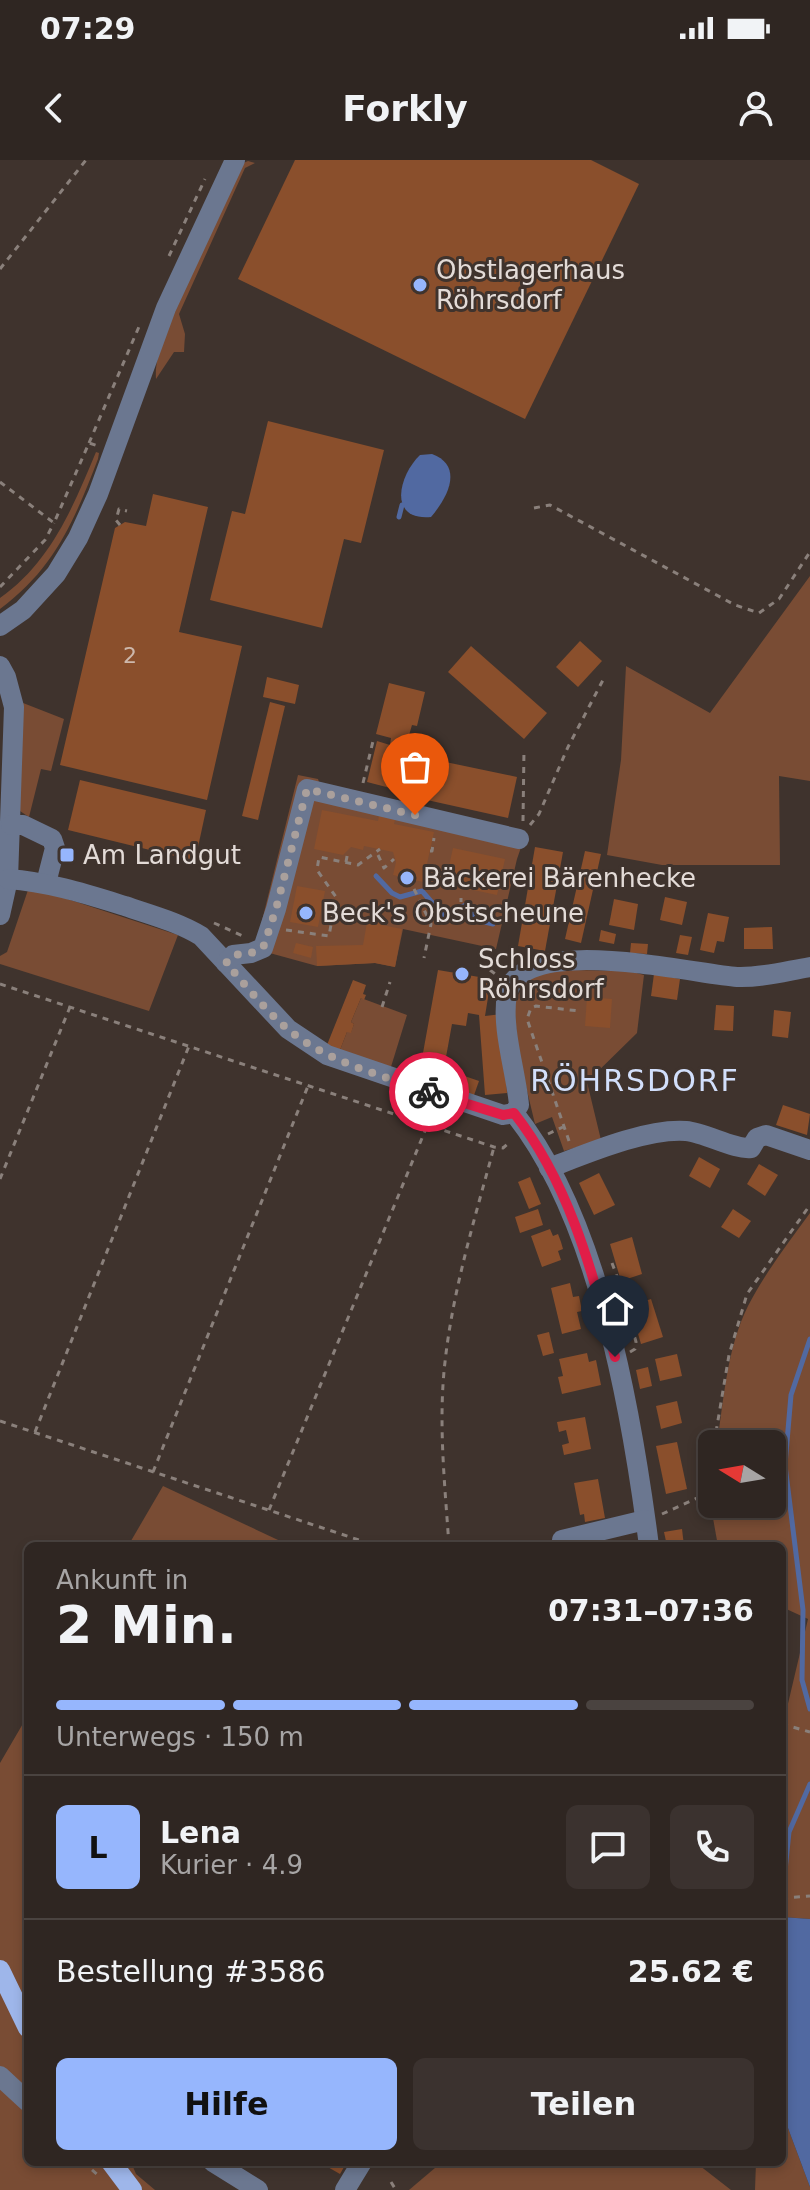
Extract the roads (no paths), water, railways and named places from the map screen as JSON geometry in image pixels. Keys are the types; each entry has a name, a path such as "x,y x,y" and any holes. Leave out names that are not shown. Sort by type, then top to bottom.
{"main road":[{"path":"0,1970 24,2020"},
{"path":"114,2166 132,2190"}],"street":[{"path":"0,626 23,610 56,574 78,538 98,494 166,308 235,160"},
{"path":"0,666 14,707 8,879 0,915"},
{"path":"226,963 233,955 263,948 307,789 519,839"},
{"path":"11,825 23,825 52,839 55,848 46,883"},
{"path":"8,879 46,883 172,922 201,936 288,1029 327,1055 503,1115 514,1113 519,1105 506,1015 507,994 522,972 567,960 606,961 740,977 810,967"},
{"path":"514,1113 549,1168 568,1206 592,1268 617,1364 648,1542"},
{"path":"549,1168 628,1141 684,1131 709,1135 743,1149 751,1148 757,1138 766,1135 810,1150"},
{"path":"562,1540 598,1538 645,1520"},
{"path":"0,2076 24,2098"},
{"path":"219,2166 258,2190"},
{"path":"345,2190 360,2166"}],"water":[{"path":"432,454 448,466 450,482 443,500 431,517 417,516 408,512 403,504 403,484 420,455"},
{"path":"786,1917 810,1919 810,2187 786,2123"}],"waterway":[{"path":"399,517 402,505"},
{"path":"376,876 400,897 422,891 443,915 468,904 477,920 493,924"},
{"path":"810,1339 791,1395 785,1465 803,1610 802,1680 810,1709"},
{"path":"786,1861 789,1832 810,1784"}],"place":[{"name":"Obstlagerhaus Röhrsdorf","path":"420,285"},
{"name":"Am Landgut","path":"67,855"},
{"name":"Bäckerei Bärenhecke","path":"407,878"},
{"name":"Beck's Obstscheune","path":"306,913"},
{"name":"Schloss Röhrsdorf","path":"462,974"}],"district":[{"name":"RÖHRSDORF","path":"635,1081"}]}
